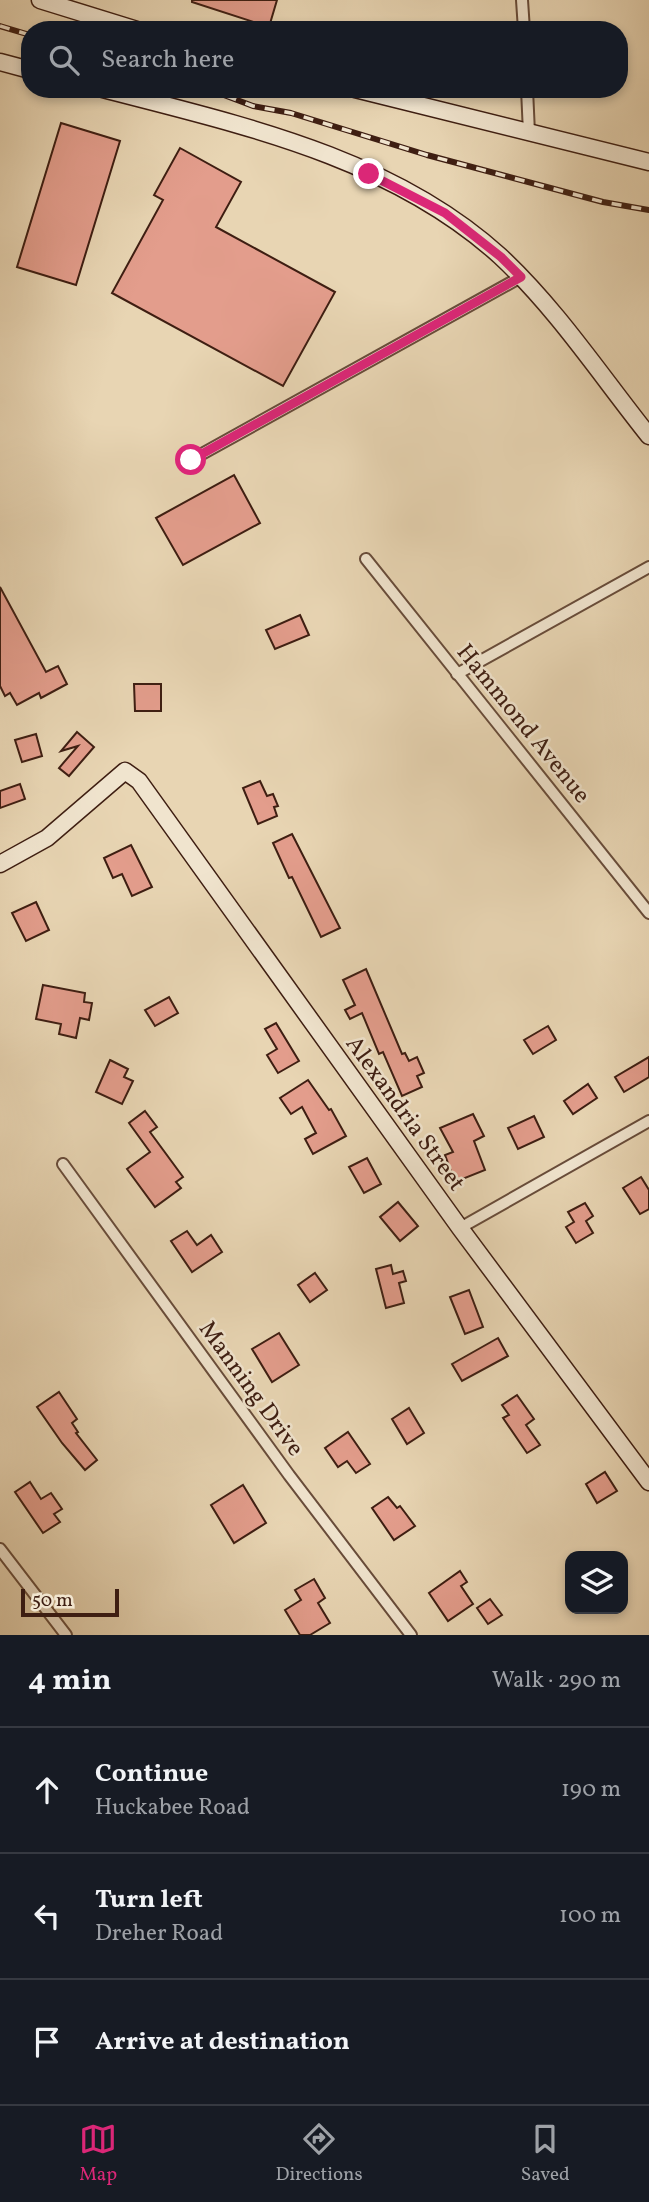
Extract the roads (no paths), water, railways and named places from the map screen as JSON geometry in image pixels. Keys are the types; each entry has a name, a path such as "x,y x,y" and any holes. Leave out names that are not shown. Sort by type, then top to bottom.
{"street":[{"path":"40,0 108,21"},
{"path":"522,0 523,21"},
{"path":"0,62 21,68"},
{"path":"137,98 256,129 357,168 445,213 485,243 540,297 649,436"},
{"path":"391,98 649,162"},
{"path":"527,98 529,133"},
{"path":"191,460 521,277"},
{"name":"Hammond Avenue","path":"366,559 649,913"},
{"path":"457,674 649,567"},
{"name":"Alexandria Street","path":"0,864 47,838 125,771 139,781 460,1228 649,1482"},
{"path":"460,1228 649,1121"},
{"name":"Manning Drive","path":"63,1164 289,1475 411,1635"},
{"path":"0,1549 66,1635"}],"railway":[{"path":"0,26 21,32"},
{"path":"232,98 253,106 291,113 427,155 603,202 649,210"}]}
